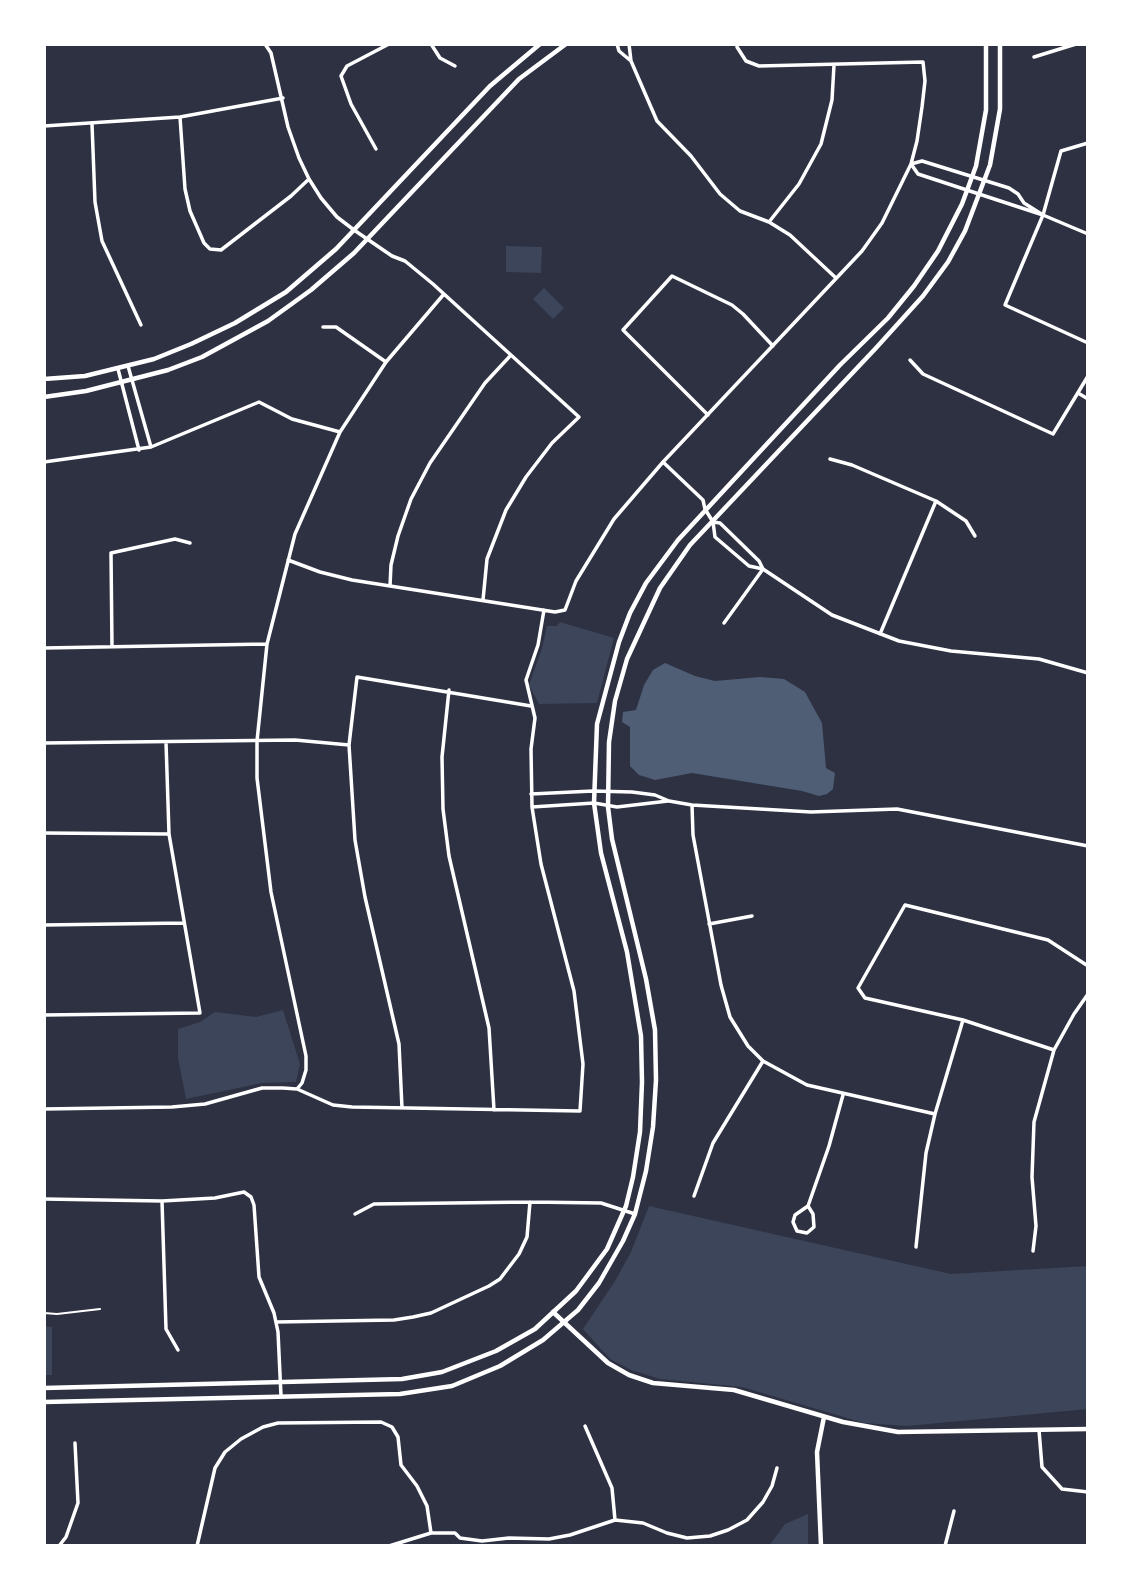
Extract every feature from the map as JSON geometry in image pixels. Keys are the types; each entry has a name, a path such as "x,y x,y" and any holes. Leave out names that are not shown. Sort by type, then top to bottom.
{"main road":[{"path":"44,379 85,376 118,369 191,344 235,323 286,292 321,263 354,230 491,86 540,44"},
{"path":"44,397 132,381 202,357 268,321 311,290 368,239 519,79 566,44"},
{"path":"44,1388 402,1379 442,1372 496,1351 535,1329 576,1291 607,1249 624,1210 640,1132 642,1082 641,1035 627,952 601,853 593,791 597,724 619,642 646,583 678,540 840,365 888,318 938,251 972,177 986,110 986,44"},
{"path":"44,1402 400,1394 452,1385 477,1377 512,1360 543,1340 578,1310 599,1283 635,1214 646,1171 656,1080 655,1030 646,979 612,839 608,807 609,741 615,701 627,659 660,588 690,545 923,296 948,262 965,231 985,181 996,136 1000,109 1000,44"},
{"path":"554,1312 608,1363 629,1375 653,1383 742,1392 824,1417 898,1432 1088,1429"},
{"path":"821,1546 817,1452 824,1417"}],"street":[{"path":"265,44 271,53 288,127 309,179 337,217 415,268 579,417 552,443 526,477 506,510 487,559 483,600"},
{"path":"376,149 351,104 341,76 347,66 389,44"},
{"path":"431,44 440,58 455,66"},
{"path":"617,44 619,51 631,61"},
{"path":"629,44 631,61 657,121 691,156 720,194 740,211 769,222 790,234 836,278"},
{"path":"1034,57 1076,44"},
{"path":"288,560 320,572 390,586 555,612 565,610 576,581 614,519 663,462 862,251 882,223 911,164 918,141 922,107 925,81 923,62 759,66 746,61 737,47"},
{"path":"769,222 799,184 821,144 832,100 834,65"},
{"path":"44,126 180,117 283,98"},
{"path":"180,117 185,189 190,211 204,243 210,249 221,250 309,179"},
{"path":"92,124 95,202 103,241 141,325"},
{"path":"1088,143 1061,151 1043,215 1005,304 1088,343"},
{"path":"911,164 922,161 1009,188 1024,203 1043,215"},
{"path":"911,164 918,174 1043,215 1088,234"},
{"path":"708,415 622,330 672,276 732,306 773,346"},
{"path":"297,1089 306,1070 306,1056 271,891 257,778 257,741 267,645 295,534 340,432 386,362 444,294"},
{"path":"323,327 336,327 386,362"},
{"path":"390,586 391,565 398,536 411,499 455,424 485,383 511,355"},
{"path":"910,360 923,374 1053,434 1088,376"},
{"path":"128,366 151,447"},
{"path":"118,369 139,450"},
{"path":"1078,393 1088,399"},
{"path":"44,463 151,447 259,402 292,419 340,432"},
{"path":"830,459 852,465 936,501 966,520 975,536"},
{"path":"663,462 703,500 713,522 715,537 749,566 763,569 832,615 899,641 951,651 1040,659 1088,673"},
{"path":"880,634 936,501"},
{"path":"713,522 720,523 759,561 763,569"},
{"path":"111,647 111,553 175,539 190,543"},
{"path":"724,623 763,569"},
{"path":"44,1109 205,1104 262,1088 297,1089 333,1105 580,1111 583,1064 574,991 541,864 531,794 531,749 535,718 526,680 538,645 544,610"},
{"path":"44,648 267,645"},
{"path":"402,1108 399,1045 365,897 355,840 349,745 357,677 531,706"},
{"path":"449,691 442,757 443,808 449,856 489,1028 494,1110"},
{"path":"44,743 295,740 349,745"},
{"path":"44,1015 201,1013 169,834 166,742"},
{"path":"531,794 607,791 655,795 669,801 692,805 826,813 897,809 1088,846"},
{"path":"532,807 594,803 608,807 669,801"},
{"path":"692,805 693,835 730,1017 748,1046 763,1061 807,1086 935,1114"},
{"path":"44,833 169,834"},
{"path":"1054,1050 963,1020 865,998 859,988 905,905 1048,940 1088,966"},
{"path":"709,924 752,916"},
{"path":"44,925 183,923"},
{"path":"1033,1251 1036,1226 1032,1177 1034,1122 1054,1050 1088,994"},
{"path":"916,1247 926,1153 963,1020"},
{"path":"694,1196 713,1143 763,1061"},
{"path":"808,1206 813,1214 814,1227 807,1233 797,1231 793,1222 795,1215 808,1206 829,1146 842,1095"},
{"path":"44,1199 162,1201 215,1198 244,1192 251,1196 254,1205 259,1277 275,1322 281,1396"},
{"path":"162,1201 166,1329 178,1350"},
{"path":"275,1322 394,1320 413,1317 431,1312 489,1286 500,1279 513,1264 523,1246 527,1237 530,1202"},
{"path":"355,1214 374,1204 592,1202 635,1214"},
{"path":"197,1546 215,1468 225,1452 241,1439 263,1427 278,1423 381,1422 392,1427 398,1437 401,1465 417,1486 427,1506 431,1533"},
{"path":"585,1426 612,1488 615,1520"},
{"path":"1038,1430 1042,1467 1062,1489 1088,1492"},
{"path":"59,1546 66,1537 78,1503 75,1443"},
{"path":"389,1546 431,1533 455,1534 460,1538 482,1541 509,1538 549,1539 615,1520 643,1523 687,1538 710,1536 747,1520 764,1502 777,1468"},
{"path":"945,1546 954,1511"}],"lane":[{"path":"44,1312 57,1314 100,1309"}],"shaded area":[{"path":"506,246 542,247 541,273 506,272"},
{"path":"544,288 564,308 553,319 533,299"},
{"path":"560,622 614,638 597,703 539,704 529,685 547,626 557,626"},
{"path":"665,663 715,681 760,677 784,679 805,692 822,723 826,768 835,773 833,789 819,796 692,773 655,780 639,775 630,766 630,727 622,722 623,712 636,710 644,685 653,670"},
{"path":"283,1010 300,1064 296,1082 262,1083 186,1099 178,1058 178,1029 200,1022 215,1012 256,1017"},
{"path":"649,1206 951,1274 1088,1266 1088,1409 907,1426 864,1423 742,1387 660,1379 631,1370 610,1359 583,1329 631,1252"},
{"path":"44,1326 52,1327 52,1375 44,1375"},
{"path":"808,1514 808,1546 769,1546 785,1524"}]}
